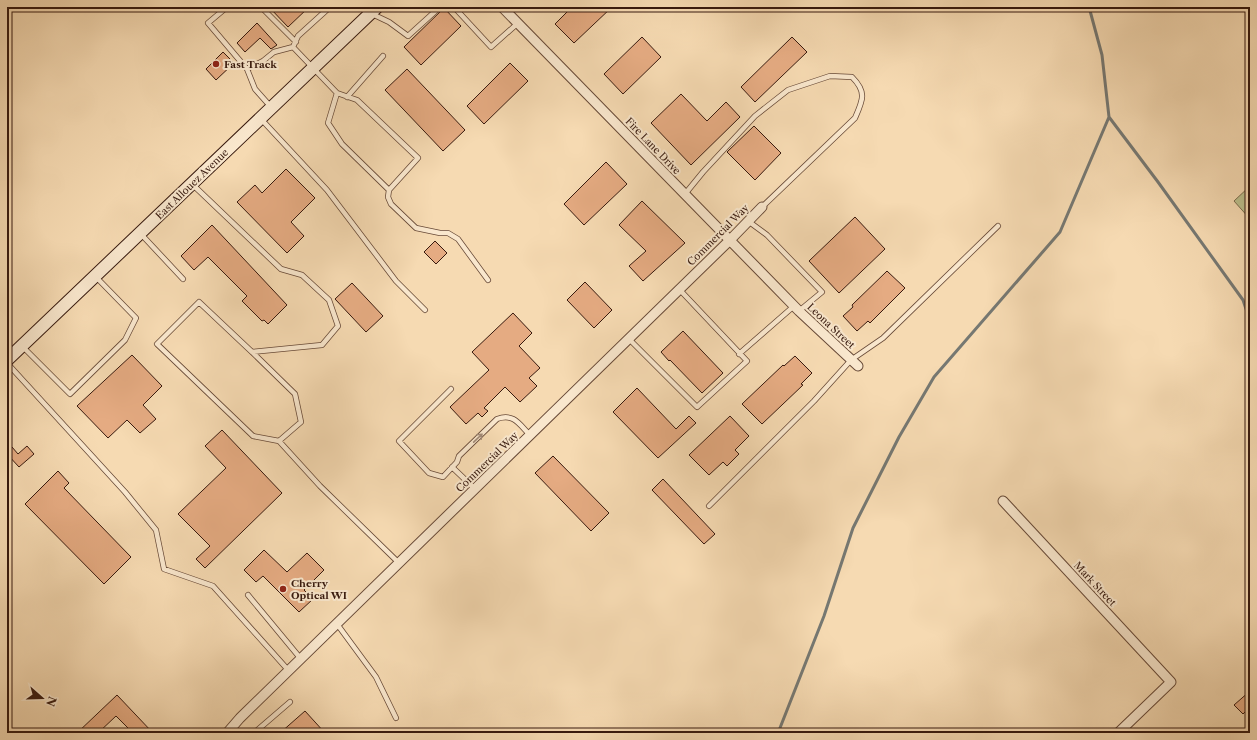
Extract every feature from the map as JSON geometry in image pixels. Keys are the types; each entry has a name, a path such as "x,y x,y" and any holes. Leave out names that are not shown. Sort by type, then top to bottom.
{"street":[{"name":"Fire Lane Drive","path":"502,7 794,306"},
{"name":"East Allouez Avenue","path":"7,360 272,107 371,9"},
{"name":"Commercial Way","path":"227,733 240,718 679,290 762,207"},
{"name":"Leona Street","path":"794,306 854,363"},
{"name":"Mark Street","path":"1003,501 1171,682 1118,733"}],"lane":[{"path":"227,7 208,24 247,69 255,89 272,107"},
{"path":"261,7 296,42"},
{"path":"247,69 263,61 274,52 293,47 298,36 330,7"},
{"path":"371,9 408,36 440,7"},
{"path":"454,7 491,47 518,23"},
{"path":"293,47 337,93 357,100 418,158 389,190 388,197 391,204 416,228 440,233 448,233 458,239 488,280"},
{"path":"347,97 383,56"},
{"path":"685,194 703,172 755,116 788,90 830,76 852,77 860,85 863,101 855,118 762,207"},
{"path":"337,93 328,123 342,144 389,190"},
{"path":"260,118 327,190 396,281 425,310"},
{"path":"192,184 281,269 302,275 329,300 338,326 322,345 252,352"},
{"path":"739,354 794,306 822,292 767,235 748,221"},
{"path":"708,506 814,401 854,363 884,338 998,226"},
{"path":"140,233 183,279"},
{"path":"22,346 70,394 125,340 136,318 95,276"},
{"path":"629,338 697,407 747,361 679,290"},
{"path":"279,441 301,422 295,394 199,302 157,344 253,436 279,441 320,486 399,563"},
{"path":"7,363 125,492 156,530 164,569 213,586 289,671"},
{"path":"451,389 399,441 428,473 442,477 458,462 459,456 497,419 511,417 530,435"},
{"path":"452,467 475,489"},
{"path":"248,595 301,659"},
{"path":"337,624 376,677 396,718"},
{"path":"254,733 290,702"}],"green space":[{"path":"1250,186 1250,219 1234,201"}],"building":[{"path":"269,7 309,7 288,27"},
{"path":"572,7 612,7 574,43 555,24"},
{"path":"444,8 461,26 421,65 404,47"},
{"path":"257,23 277,45 271,49 260,38 245,52 237,43"},
{"path":"642,37 661,57 623,94 604,74"},
{"path":"792,37 807,52 755,102 741,87"},
{"path":"223,52 234,63 216,80 206,69"},
{"path":"510,63 528,81 484,124 467,106"},
{"path":"407,69 465,130 443,151 385,90"},
{"path":"681,94 707,121 726,102 740,117 691,165 651,123"},
{"path":"754,126 781,153 755,180 727,152"},
{"path":"606,162 627,184 584,225 564,204"},
{"path":"286,169 315,198 291,222 304,236 287,253 237,202 255,185 262,193"},
{"path":"642,201 685,243 643,281 629,266 646,251 619,225"},
{"path":"855,217 885,249 839,293 809,261"},
{"path":"212,225 287,305 268,324 264,320 262,321 242,301 247,296 208,257 194,270 181,256"},
{"path":"435,241 447,253 436,264 424,252"},
{"path":"887,271 905,288 870,323 868,321 857,331 843,316 853,307 852,305"},
{"path":"585,282 612,310 594,328 567,300"},
{"path":"352,283 383,316 366,332 335,299"},
{"path":"513,313 532,333 519,346 540,368 529,378 537,386 520,402 505,387 484,408 488,411 482,417 478,413 466,424 450,407 489,370 472,352"},
{"path":"683,331 723,373 702,393 661,352"},
{"path":"132,355 162,386 143,405 156,419 140,433 127,420 108,438 77,406"},
{"path":"795,356 812,373 801,384 803,385 762,424 742,404 783,365 784,366"},
{"path":"637,388 676,429 689,416 696,423 658,458 613,412"},
{"path":"730,416 749,436 735,450 739,454 727,466 723,462 709,475 689,455"},
{"path":"222,430 282,493 205,568 196,559 210,546 178,514 226,468 205,446"},
{"path":"27,446 34,454 19,467 7,454 7,452 12,447 18,454"},
{"path":"553,456 609,513 591,531 535,473"},
{"path":"58,471 69,483 64,488 131,557 104,584 25,504"},
{"path":"663,479 715,534 704,544 652,490"},
{"path":"264,550 287,572 307,553 324,570 304,590 313,599 299,612 263,576 256,582 244,570"},
{"path":"1250,691 1250,707 1243,714 1234,705"},
{"path":"117,695 153,733 133,733 116,716 98,733 77,733"},
{"path":"305,711 325,733 280,733"}],"waterway":[{"path":"778,733 824,616 853,528 899,437 934,377 1060,232 1109,117 1102,55 1089,7"},
{"path":"1109,117 1243,300 1250,321"}],"place":[{"name":"Fast Track","path":"216,64"},
{"name":"Cherry Optical WI","path":"283,589"}]}
